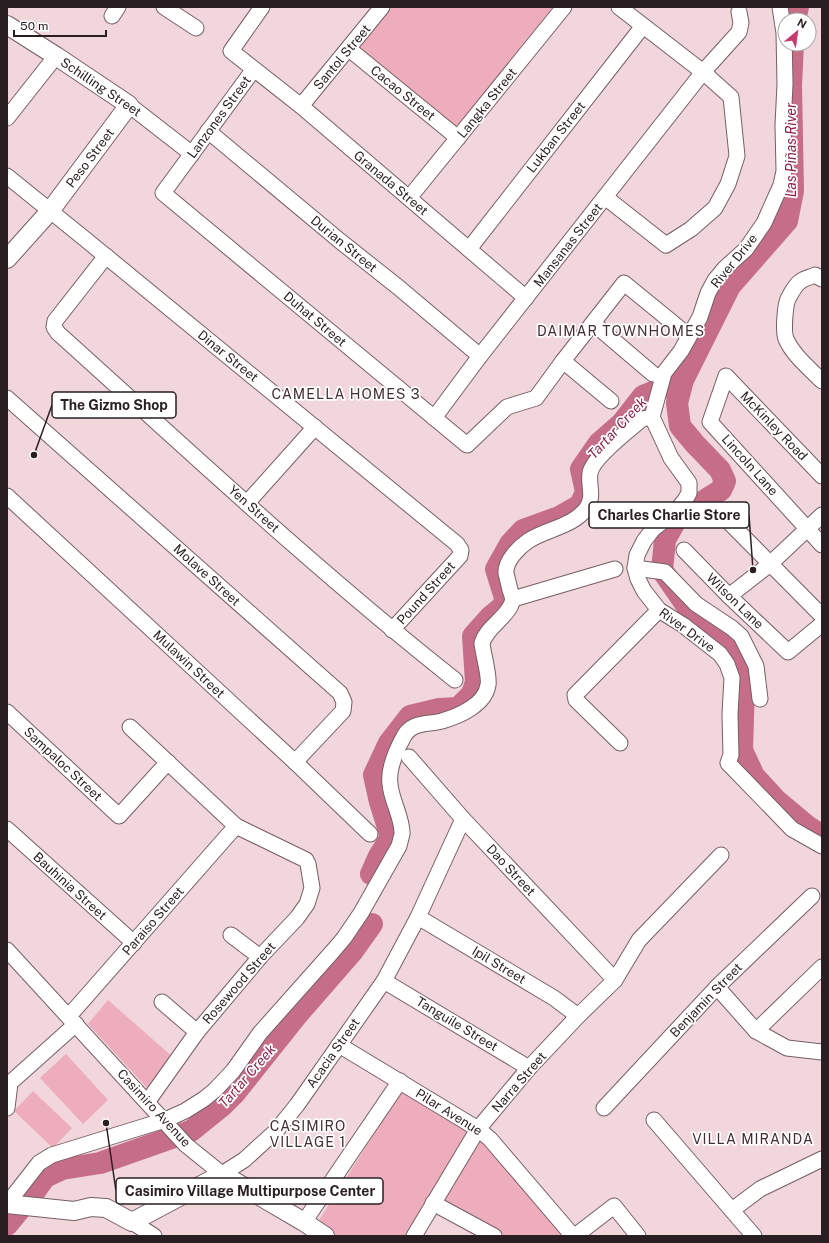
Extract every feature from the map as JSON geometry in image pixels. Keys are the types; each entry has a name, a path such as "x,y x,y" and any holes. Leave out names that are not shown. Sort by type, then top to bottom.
{"street":[{"path":"164,7 196,28"},
{"name":"Lanzones Street","path":"163,193 254,69 231,51 262,7"},
{"name":"Santol Street","path":"301,106 382,7"},
{"name":"Langka Street","path":"409,198 564,7"},
{"path":"605,197 666,244 691,229 715,208 728,184 737,156 731,97 703,72 619,7"},
{"name":"River Drive","path":"653,413 659,373 681,351 700,318 708,293 715,280 725,268 746,249 764,223 781,184 784,171 783,125 785,84 784,33 780,7"},
{"name":"Mansanas Street","path":"434,418 480,356 703,72 739,32 741,23 739,12"},
{"name":"Schilling Street","path":"7,25 129,105 192,154"},
{"name":"Lukban Street","path":"468,249 643,26"},
{"name":"Cacao Street","path":"349,48 458,138"},
{"path":"7,118 56,56"},
{"name":"Granada Street","path":"254,69 301,106 526,298"},
{"name":"Peso Street","path":"7,259 50,211 129,105"},
{"name":"Durian Street","path":"208,132 480,356"},
{"name":"Dinar Street","path":"7,176 457,544 461,550 460,556"},
{"name":"Duhat Street","path":"163,193 467,445 507,407 536,398 563,361"},
{"name":"Yen Street","path":"106,256 55,321 54,327 58,332 247,503 392,630 455,680"},
{"path":"822,279 815,275 801,281 793,290 788,300 785,337 801,360 822,381"},
{"path":"611,401 563,361 624,283 684,332"},
{"path":"592,323 659,373"},
{"name":"McKinley Road","path":"726,376 822,476"},
{"name":"Lincoln Lane","path":"726,376 710,422 822,545"},
{"name":"Molave Street","path":"7,398 340,694 344,702 343,711 295,762"},
{"path":"9,1204 39,1162 52,1155 168,1124 204,1099 233,1071 260,1033 334,951 361,913 398,846 402,834 400,821 392,800 390,783 391,772 404,736 412,727 423,723 443,721 470,709 480,701 489,683 482,643 488,631 507,611 513,599 506,571 508,563 514,554 527,541 562,526 583,512 590,501 590,473 597,460 642,419 653,413 672,458 689,484 689,493 686,500 676,511 644,541 637,555 638,568 665,572 696,604 732,628 741,636 756,666 760,699"},
{"path":"247,503 314,427"},
{"name":"Mulawin Street","path":"7,496 295,762 370,834"},
{"path":"720,514 822,616"},
{"path":"729,596 770,564 808,530 822,515"},
{"name":"Wilson Lane","path":"684,550 729,596 788,652 822,624"},
{"name":"Pound Street","path":"392,630 460,556"},
{"name":"River Drive","path":"638,568 638,579 644,591 659,610 683,624 720,654 727,664 732,678 730,714 731,755 728,763 792,829 822,846"},
{"path":"513,599 615,569"},
{"path":"620,743 576,700 575,695 659,610"},
{"name":"Sampaloc Street","path":"7,712 119,816 168,762"},
{"path":"130,727 236,826"},
{"name":"Dao Street","path":"409,757 463,819 615,980"},
{"name":"Acacia Street","path":"132,1222 222,1174 244,1160 276,1131 297,1105 384,981 418,917 463,819"},
{"name":"Rosewood Street","path":"148,1101 198,1032 260,957 298,918 307,904 312,888 306,860 236,826"},
{"name":"Paraiso Street","path":"7,1108 8,1082 72,1020 134,943 236,826"},
{"name":"Bauhinia Street","path":"7,829 134,943"},
{"name":"Narra Street","path":"414,1236 478,1129 529,1068 578,1016 615,980 639,940 721,855"},
{"name":"Benjamin Street","path":"604,1108 717,987 812,896"},
{"name":"Ipil Street","path":"418,917 554,998 578,1016"},
{"path":"231,935 260,957"},
{"name":"Casimiro Avenue","path":"7,950 148,1101 186,1145 222,1174 325,1236"},
{"path":"756,1031 822,967"},
{"name":"Tanguile Street","path":"384,981 529,1068"},
{"path":"717,987 756,1031 787,1048 822,1052"},
{"path":"162,1002 198,1032"},
{"name":"Pilar Avenue","path":"339,1045 478,1129 490,1139 574,1236"},
{"path":"304,1222 400,1081"},
{"path":"654,1120 754,1236"},
{"path":"732,1210 760,1189 822,1159"},
{"path":"433,1203 494,1236"},
{"path":"9,1204 74,1212 91,1207 106,1208 154,1236"},
{"path":"574,1236 614,1206 638,1236"}],"shaded area":[{"path":"392,7 553,7 456,127 359,48"},
{"path":"108,1000 175,1059 149,1090 88,1024"},
{"path":"66,1054 108,1100 83,1124 40,1078"},
{"path":"33,1091 72,1128 53,1148 14,1111"},
{"path":"401,1092 469,1131 406,1236 334,1236 316,1225"},
{"path":"480,1135 567,1236 504,1236 442,1199"}],"waterway":[{"name":"Las Piñas River","path":"797,12 798,7"},
{"path":"793,52 791,85 793,191 787,221 730,286 683,380 677,403 680,426 720,470 725,481 721,490 679,515 665,540 662,570 704,631 730,648 742,662 744,686 742,750 754,776 776,800 807,826 822,836"},
{"name":"Tartar Creek","path":"371,874 379,856 391,837 380,802 374,775 389,743 410,716 439,709 458,708 472,694 476,682 473,636 506,601 496,569 510,544 523,530 559,517 580,505 586,492 581,469 599,443 622,423 643,396 678,382"},
{"name":"Tartar Creek","path":"7,1225 45,1177 62,1169 100,1163 191,1131 222,1106 235,1093 298,1014 352,952 372,924"}],"place":[{"name":"The Gizmo Shop","path":"34,455"},
{"name":"Charles Charlie Store","path":"753,570"},
{"name":"Casimiro Village Multipurpose Center","path":"106,1123"}],"district":[{"name":"DAIMAR TOWNHOMES","path":"621,331"},
{"name":"CAMELLA HOMES 3","path":"346,394"},
{"name":"CASIMIRO VILLAGE 1","path":"308,1134"},
{"name":"VILLA MIRANDA","path":"753,1139"}]}
